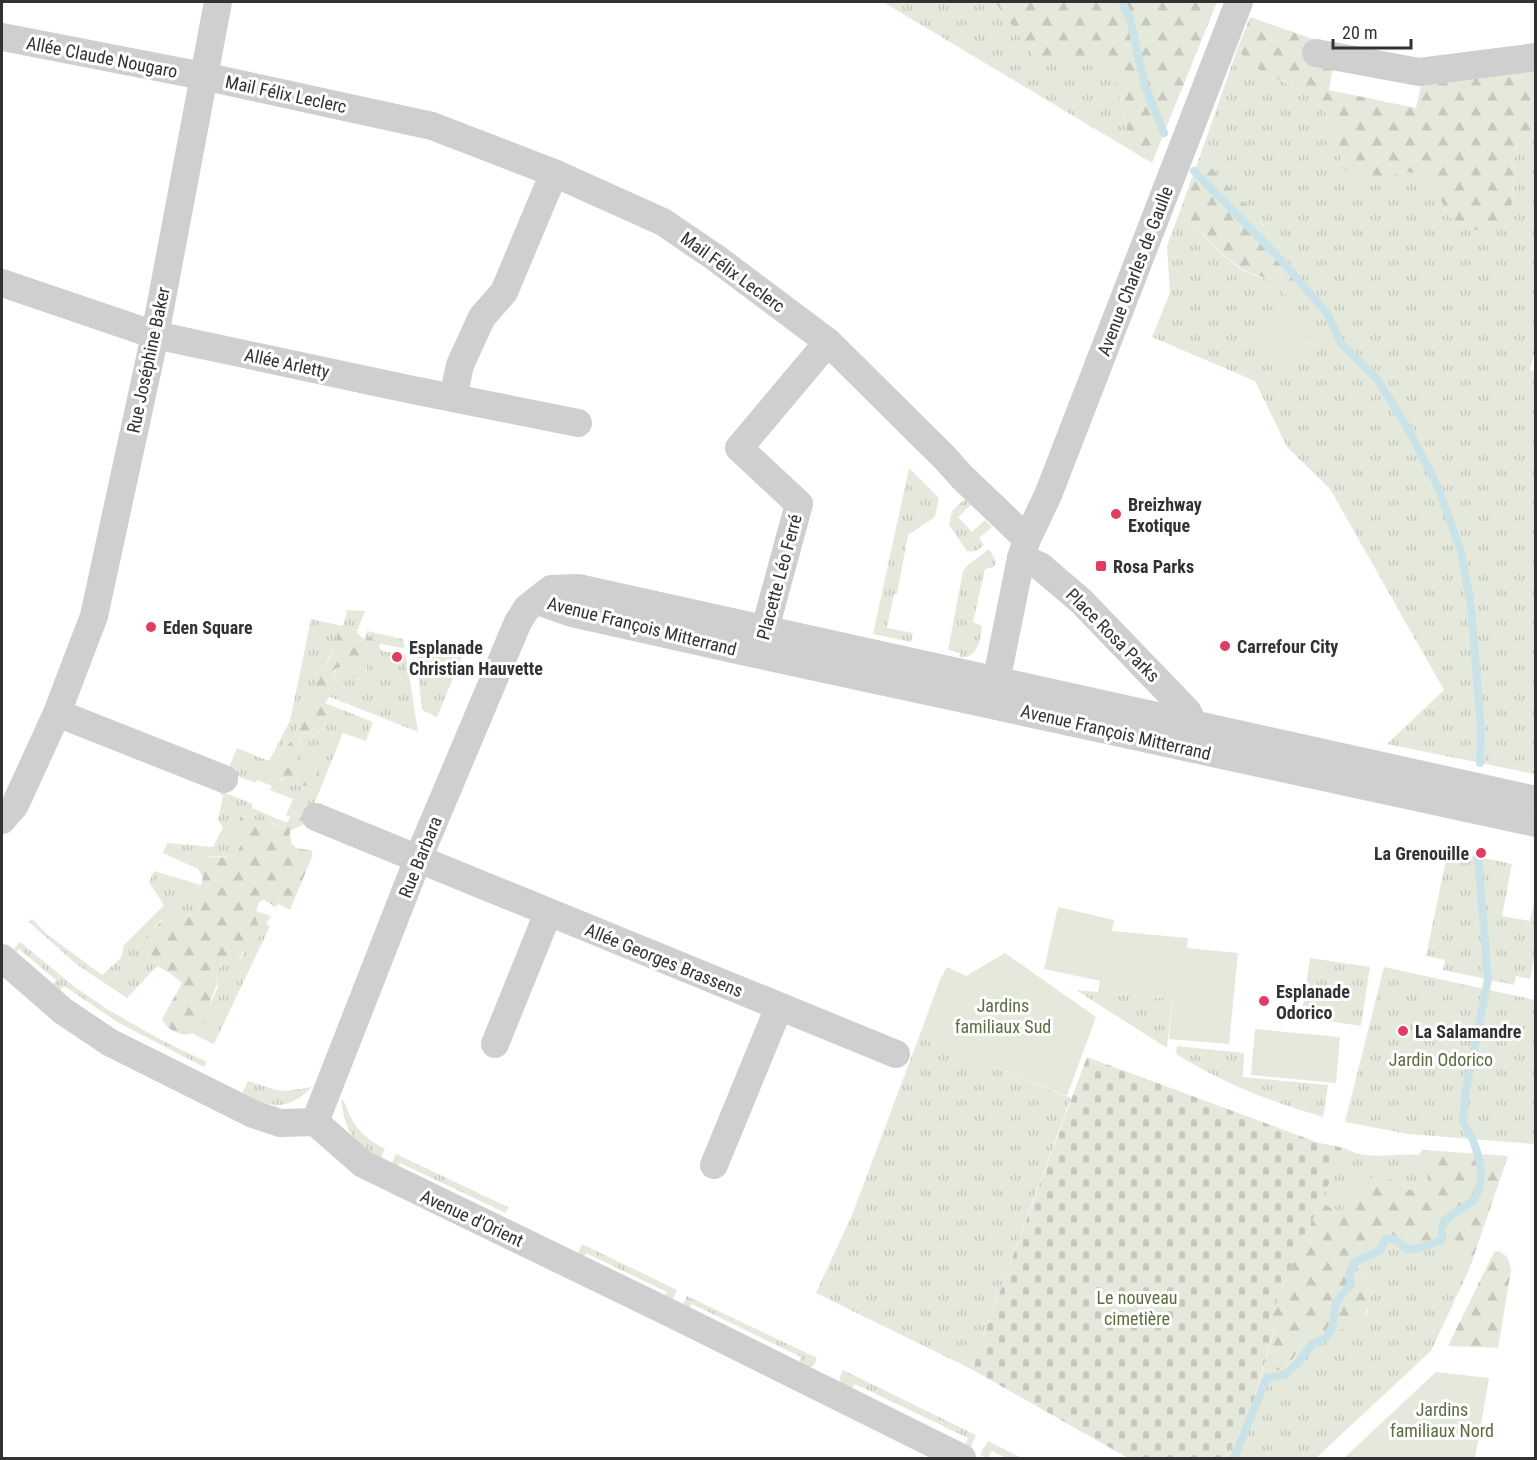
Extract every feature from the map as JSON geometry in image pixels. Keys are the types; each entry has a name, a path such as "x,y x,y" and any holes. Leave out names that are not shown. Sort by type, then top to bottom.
{"street":[{"name":"Rue Joséphine Baker","path":"2,820 15,805 57,713 94,616 155,335 218,2"},
{"name":"Avenue Charles de Gaulle","path":"1024,549 1048,495 1239,2"},
{"name":"Allée Claude Nougaro","path":"2,37 203,76"},
{"path":"1316,53 1419,72 1536,57"},
{"name":"Mail Félix Leclerc","path":"203,76 432,126 554,173 663,222 716,258 828,342 962,477 1024,549"},
{"path":"453,398 460,365 482,317 504,292 554,173"},
{"name":"Allée Arletty","path":"2,283 155,335 578,423"},
{"name":"Placette Léo Ferré","path":"761,642 799,504 739,448 828,342"},
{"path":"1000,694 1024,549"},
{"name":"Place Rosa Parks","path":"1024,549 1081,602 1188,712 1203,751"},
{"name":"Avenue François Mitterrand","path":"538,601 572,613 761,642 1000,694 1203,751 1536,823"},
{"name":"Rue Barbara","path":"315,1122 418,859 518,622 527,608 538,601"},
{"name":"Avenue François Mitterrand","path":"1000,694 1193,724 1536,800"},
{"path":"57,713 224,778"},
{"name":"Allée Georges Brassens","path":"316,817 897,1054"},
{"path":"495,1044 548,913"},
{"path":"2,958 63,1011 109,1042 254,1114 280,1122 315,1122"},
{"path":"714,1165 779,1007"},
{"name":"Avenue d'Orient","path":"315,1122 363,1164 962,1458"}],"green space":[{"path":"883,2 995,2 1033,55 1050,62 1075,58 1103,62 1115,78 1128,133 1152,163"},
{"path":"995,2 1217,2 1152,163 1128,133 1115,78 1103,62 1075,58 1050,62 1033,55"},
{"path":"1250,17 1313,39 1309,63 1333,67 1329,90 1416,108 1422,81 1535,66 1535,135 1518,137 1511,214 1499,229 1462,230 1447,214 1438,193 1424,176 1408,172 1369,179 1352,177 1343,167 1336,134 1325,111 1304,92 1258,69 1237,50"},
{"path":"1237,50 1258,69 1304,92 1325,111 1336,134 1343,167 1369,179 1408,172 1424,176 1438,193 1447,214 1511,214 1516,143 1518,137 1522,135 1535,135 1536,347 1530,370 1536,372 1535,774 1387,744 1444,690 1330,489 1287,447 1255,381 1152,337 1170,293 1167,246 1181,208 1218,250 1244,271 1279,285 1288,262 1262,224 1200,156"},
{"path":"1200,156 1242,201 1276,243 1296,280 1296,293 1287,296 1281,293 1279,287 1271,280 1249,273 1235,264 1210,242 1181,208"},
{"path":"1275,306 1317,345 1291,373 1247,333"},
{"path":"909,468 939,498 935,517 908,535 897,594 894,594 887,628 913,633 911,642 873,634"},
{"path":"965,499 971,505 958,517 972,532 985,520 992,527 979,538 984,545 974,551 967,551 949,525 952,511"},
{"path":"989,549 996,561 994,567 985,569 973,622 982,626 979,643 970,655 959,657 960,653 948,650 963,571"},
{"path":"347,610 365,611 356,634 352,629 330,656 319,678 317,689 311,696 309,709 298,723 295,736 274,762 273,775 282,780 314,763 301,766 295,760 302,735 305,732 313,735 318,733 324,724 325,703 373,722 366,741 343,733 308,819 295,812 291,817 286,815 293,799 270,790 272,786 257,780 256,783 227,772 237,748 269,761 290,721 311,619 343,626"},
{"path":"341,627 352,629 364,639 370,637 377,643 365,674 361,679 353,678 343,668 334,670 333,674 338,685 325,703 325,724 315,735 305,732 301,738 296,760 301,766 311,763 318,766 317,781 307,786 303,785 299,778 277,779 273,775 274,762 295,736 298,723 309,709 311,696 317,689 315,684 335,649 338,631"},
{"path":"367,631 403,639 405,647 403,648 380,644 379,647 382,651 406,655 418,732 330,697 335,690 337,681 333,674 337,668 345,668 353,678 358,679 361,679 367,670 366,638 364,639"},
{"path":"415,642 464,652 437,717 422,710"},
{"path":"220,791 253,804 252,808 287,823 282,828 273,823 258,822 251,817 242,817 237,837 241,844 236,853 207,857 197,861 198,869 163,853 167,843 213,847 223,827 218,820 223,796"},
{"path":"295,812 306,816 306,823 290,831 290,838 294,846 312,851 312,857 290,910 278,904 276,907 264,900 260,901 256,910 256,918 261,934 254,945 244,951 237,962 221,966 216,972 217,985 210,1004 210,1015 204,1025 191,1034 174,1032 162,1019 182,983 157,966 145,945 146,940 164,918 194,912 194,888 201,885 203,877 198,869 197,861 202,857 230,856 238,850 241,844 236,831 241,817 251,817 258,822 265,820 282,828"},
{"path":"1448,850 1512,864 1502,916 1530,921 1535,898 1535,955 1530,979 1516,976 1514,985 1443,970 1445,960 1426,956"},
{"path":"154,871 201,885 194,888 195,912 165,918 146,940 157,966 127,998 76,964 29,922 32,919 47,934 102,975 121,958 124,945 164,905 149,882"},
{"name":"Jardins familiaux Sud","path":"1058,907 1114,920 1112,931 1188,938 1187,948 1238,953 1229,1044 1169,1039 1172,999 1098,992 1100,981 1044,969"},
{"path":"256,911 271,916 266,924 270,926 214,1044 193,1034 204,1025 209,1017 211,1002 218,987 216,972 221,966 240,959 261,934 255,923"},
{"path":"20,942 75,987 107,1009 163,1041 207,1062 204,1067 119,1023 64,986 58,993 51,987 56,980 19,949 13,955 11,952"},
{"name":"Jardins familiaux Sud","path":"1005,953 1096,1017 1067,1096 919,1037 947,967 966,976"},
{"path":"1310,958 1370,967 1361,1026 1301,1017"},
{"name":"Jardin Odorico","path":"1384,967 1535,1000 1535,1144 1408,1134 1345,1122"},
{"path":"1076,990 1172,999 1167,1048"},
{"path":"1255,1029 1340,1037 1336,1083 1251,1075"},
{"path":"919,1037 1071,1098 971,1369 816,1293 852,1215"},
{"path":"1177,1046 1244,1053 1243,1077 1328,1085 1323,1117 1229,1083 1176,1054"},
{"name":"Le nouveau cimetière","path":"1087,1057 1319,1143 1345,1148 1281,1289 1271,1318 1276,1324 1249,1415 1225,1458 1128,1458 971,1369"},
{"path":"248,1081 286,1091 312,1087 295,1100 278,1105 241,1095"},
{"path":"341,1099 360,1131 385,1149 379,1162 352,1135 345,1120"},
{"path":"1345,1148 1372,1156 1418,1155 1427,1172 1428,1181 1410,1190 1390,1179 1375,1175 1342,1212 1336,1210 1320,1203"},
{"path":"1423,1150 1508,1156 1469,1270 1442,1240 1417,1249 1407,1249 1396,1239 1386,1239 1381,1250 1359,1263 1357,1268 1366,1279 1371,1291 1368,1308 1362,1318 1347,1328 1315,1333 1286,1366 1273,1371 1263,1369 1276,1325 1271,1318 1281,1289 1320,1203 1341,1212 1354,1190 1375,1175 1390,1179 1410,1190 1428,1181 1427,1172 1418,1155"},
{"path":"396,1154 508,1207 506,1213 400,1163 396,1170 390,1167"},
{"path":"1391,1238 1413,1248 1428,1246 1442,1240 1469,1270 1431,1351 1316,1458 1225,1458 1249,1415 1263,1369 1274,1371 1282,1369 1288,1365 1308,1338 1316,1333 1338,1330 1367,1313 1370,1300 1369,1284 1357,1268 1363,1258 1371,1256 1385,1239"},
{"path":"582,1244 677,1290 671,1303 663,1300 667,1292 586,1253 582,1261 576,1257"},
{"path":"1499,1251 1508,1258 1511,1270 1498,1348 1448,1346 1494,1252"},
{"path":"687,1296 817,1358 814,1365 806,1369 798,1365 801,1357 692,1304 688,1312 681,1308"},
{"path":"843,1370 976,1435 970,1449 965,1446 968,1438 855,1384 851,1391 841,1386 840,1377"},
{"name":"Jardins familiaux Nord","path":"1436,1372 1489,1378 1475,1458 1344,1458"},
{"path":"988,1441 1022,1458 1006,1458 992,1451 988,1458 980,1455"}],"waterway":[{"path":"1122,2 1130,19 1145,86 1164,133"},
{"path":"1194,171 1282,261 1327,313 1341,343 1377,379 1407,427 1438,487 1461,552 1471,605 1481,731 1480,763"},
{"path":"1234,1458 1267,1378 1284,1375 1297,1364 1313,1343 1326,1338 1333,1325 1336,1302 1351,1284 1349,1273 1355,1262 1381,1250 1385,1239 1395,1240 1407,1249 1417,1249 1442,1240 1442,1226 1448,1218 1475,1199 1480,1185 1481,1169 1473,1140 1463,1122 1466,1089 1488,979 1478,857"}],"place":[{"name":"Breizhway Exotique","path":"1116,514"},
{"name":"Rosa Parks","path":"1101,566"},
{"name":"Eden Square","path":"151,627"},
{"name":"Carrefour City","path":"1225,646"},
{"name":"Esplanade Christian Hauvette","path":"397,657"},
{"name":"La Grenouille","path":"1481,853"},
{"name":"Esplanade Odorico","path":"1264,1001"},
{"name":"La Salamandre","path":"1403,1031"}]}
